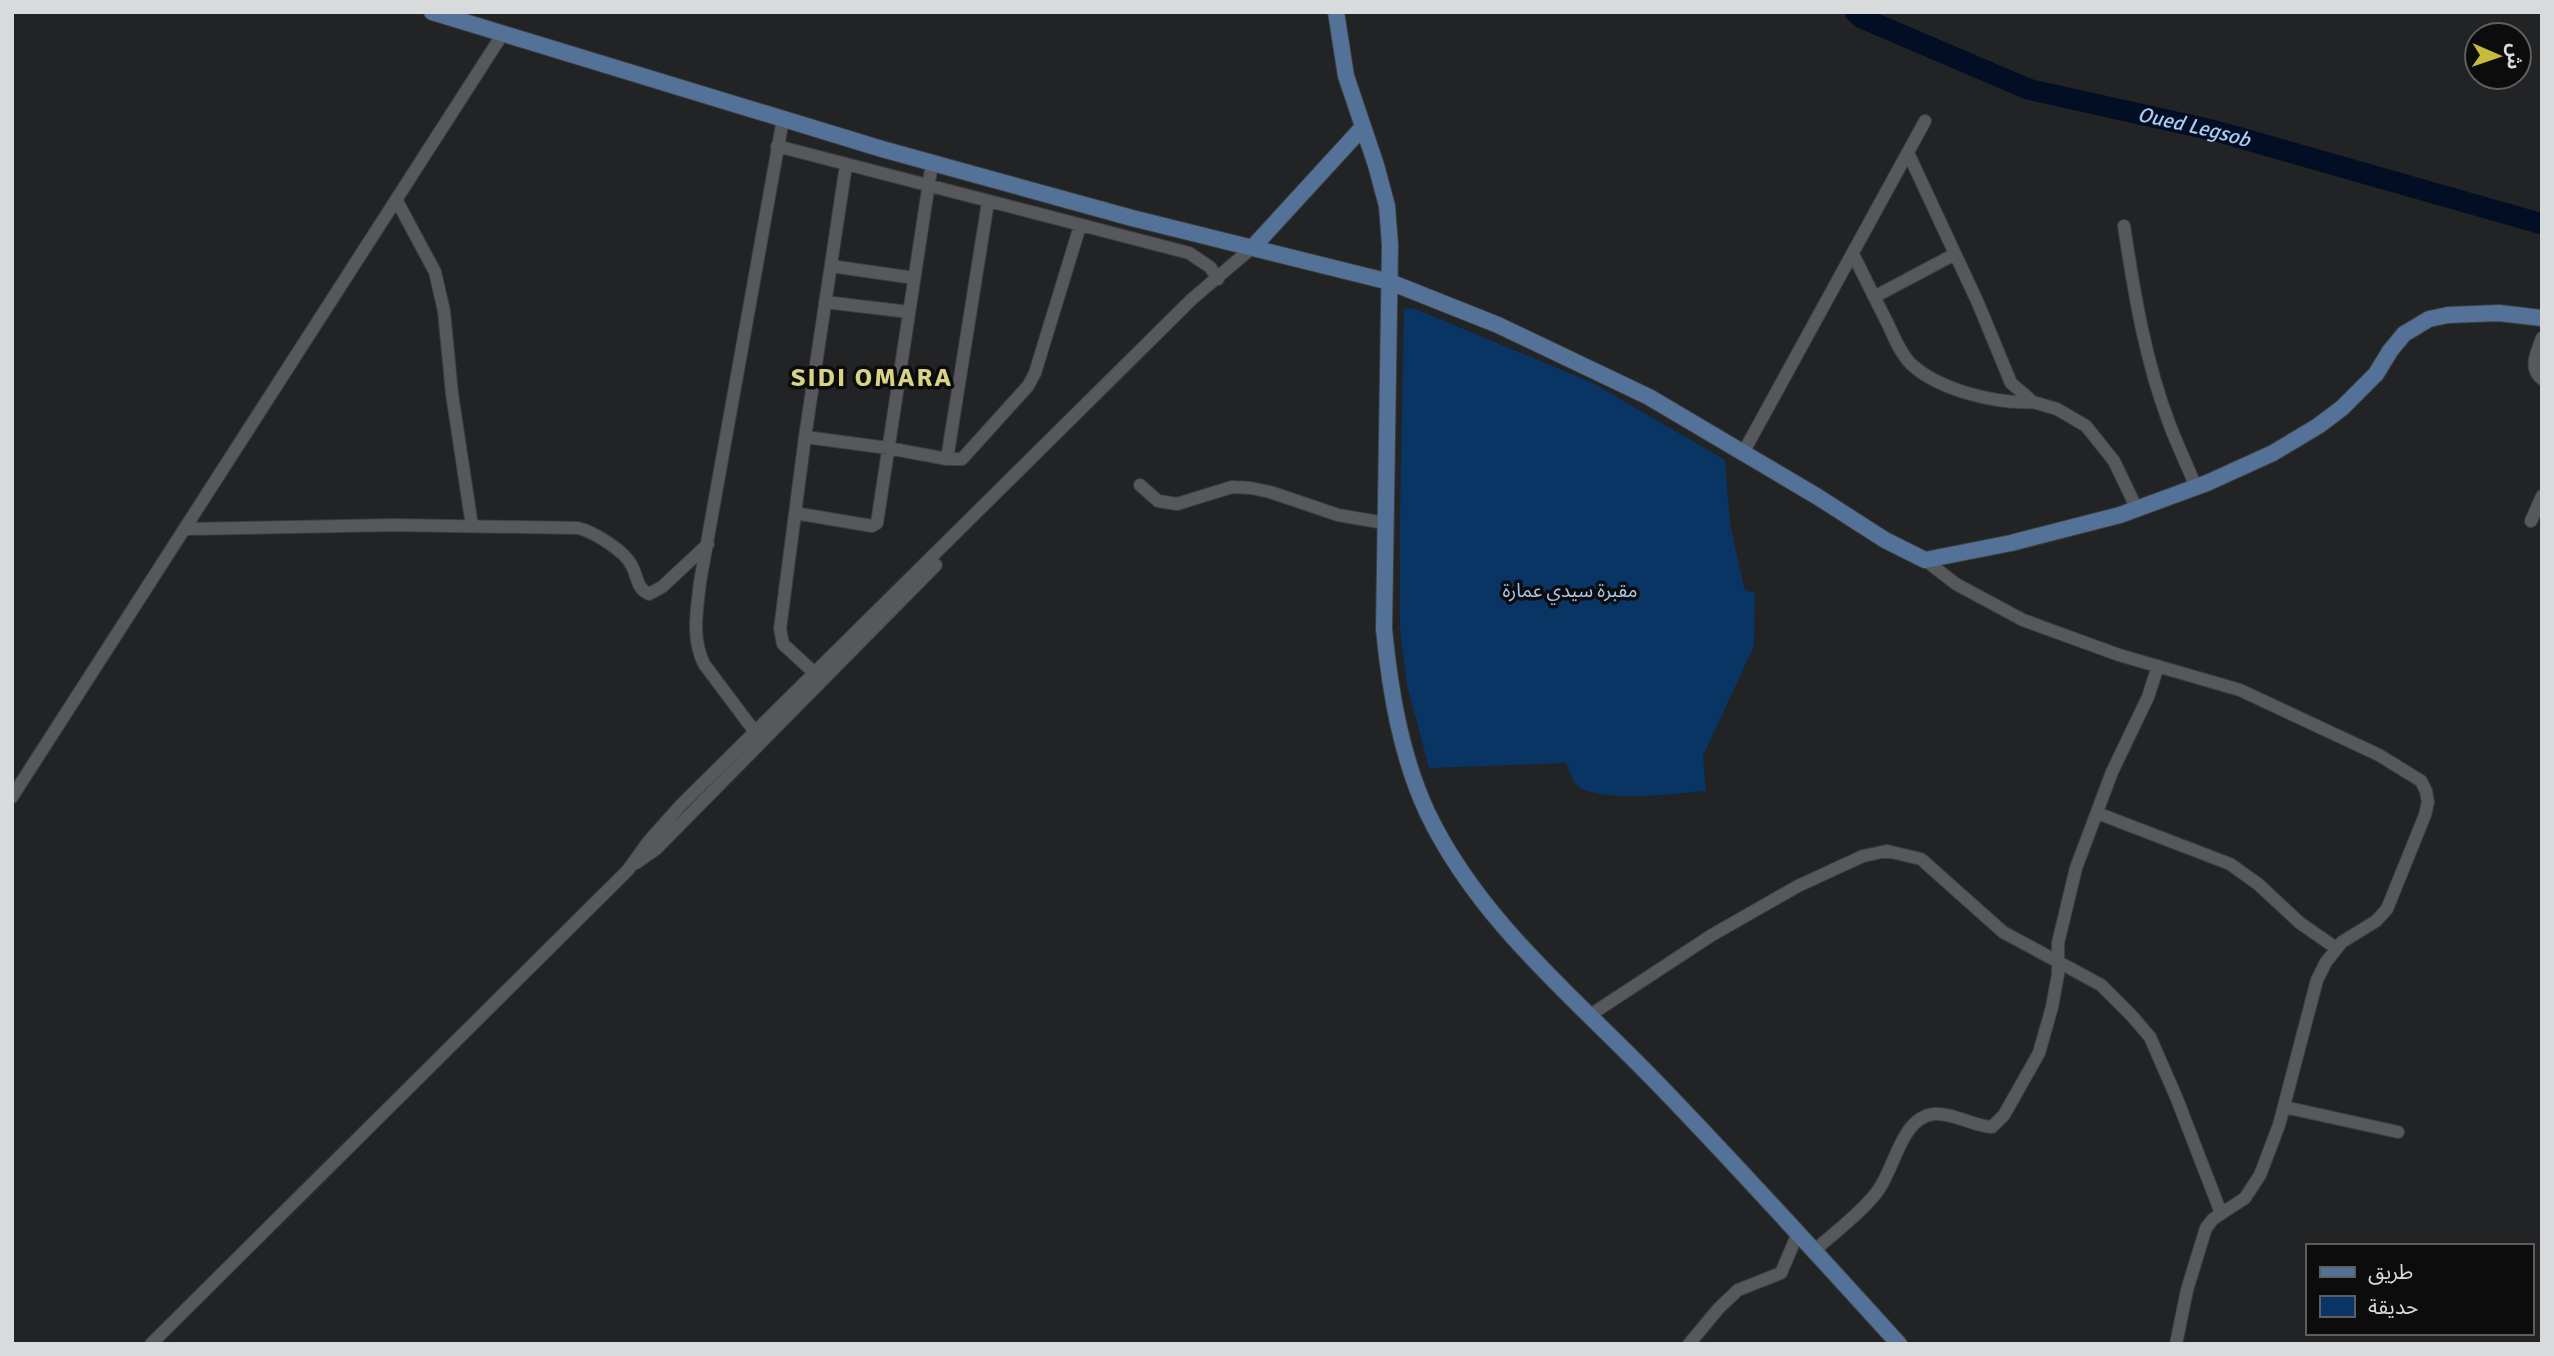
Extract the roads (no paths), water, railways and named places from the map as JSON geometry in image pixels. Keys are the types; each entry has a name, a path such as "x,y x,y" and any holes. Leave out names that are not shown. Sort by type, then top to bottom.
{"main road":[{"path":"432,12 932,163 1132,218 1390,282 1498,325 1649,397 1885,540 1925,560 2066,531 2196,488 2273,453 2318,426 2359,392 2376,374 2404,334 2416,326 2448,315 2469,313 2542,318"},
{"path":"1336,12 1346,76 1387,206 1390,282 1384,629 1388,672 1397,718 1428,814 1463,872 1510,934 1660,1085 1899,1344"},
{"path":"1253,247 1363,127"}],"street":[{"path":"12,797 502,35"},
{"path":"755,732 704,664 698,652 696,620 783,119"},
{"path":"1743,453 1909,155 1925,121"},
{"path":"777,146 1189,253 1210,267 1218,279"},
{"path":"1909,155 2011,383 2033,402"},
{"path":"795,513 875,526 932,163"},
{"path":"818,677 786,648 781,638 805,437 846,164"},
{"path":"397,201 435,272 444,311 452,394 472,526"},
{"path":"947,459 988,202"},
{"path":"1127,238 1132,218"},
{"path":"805,437 962,459 1028,386 1039,362 1080,226"},
{"path":"2124,226 2132,277 2158,388 2169,423 2196,488"},
{"path":"1189,253 1200,234"},
{"path":"151,1344 628,870 656,849 818,677 1144,351 1192,299 1253,247"},
{"path":"1853,254 1909,362 1925,374 1982,398 2009,403 2033,402 2057,409 2086,426 2114,461 2137,509"},
{"path":"1874,297 1955,254"},
{"path":"831,266 914,278"},
{"path":"825,302 909,312"},
{"path":"2542,338 2534,366 2536,374 2542,379"},
{"path":"1140,485 1158,501 1177,504 1232,487 1251,488 1338,515 1385,523"},
{"path":"2531,521 2542,496"},
{"path":"185,529 472,526 567,528 595,533 628,561 641,589 649,594 662,587 709,544"},
{"path":"1925,560 1956,584 2023,620 2082,643 2240,690 2379,755 2421,781 2426,791 2428,802 2387,909 2330,954 2317,980 2284,1107 2260,1175 2245,1198 2221,1213 2206,1228 2187,1290 2176,1344"},
{"path":"1814,1251 1878,1191 1893,1166 1903,1138 1918,1119 1935,1114 1985,1127 1997,1125 2039,1053 2052,1007 2058,943 2076,868 2112,772 2148,697 2158,666"},
{"path":"628,870 648,842 681,805 755,732 818,677"},
{"path":"2096,813 2230,864 2266,891 2300,923 2336,948"},
{"path":"1590,1015 1712,935 1798,886 1863,856 1887,851 1922,859 2003,932 2111,993 2150,1037 2221,1213"},
{"path":"2284,1107 2398,1132"},
{"path":"1689,1344 1738,1290 1781,1273 1798,1233"}],"waterway":[{"name":"Oued Legsob","path":"1855,12 1862,18 2028,89 2216,131 2542,224"}],"district":[{"name":"SIDI OMARA","path":"872,377"}],"park label":[{"name":"مقبرة سيدي عمارة","path":"1570,590"}]}
